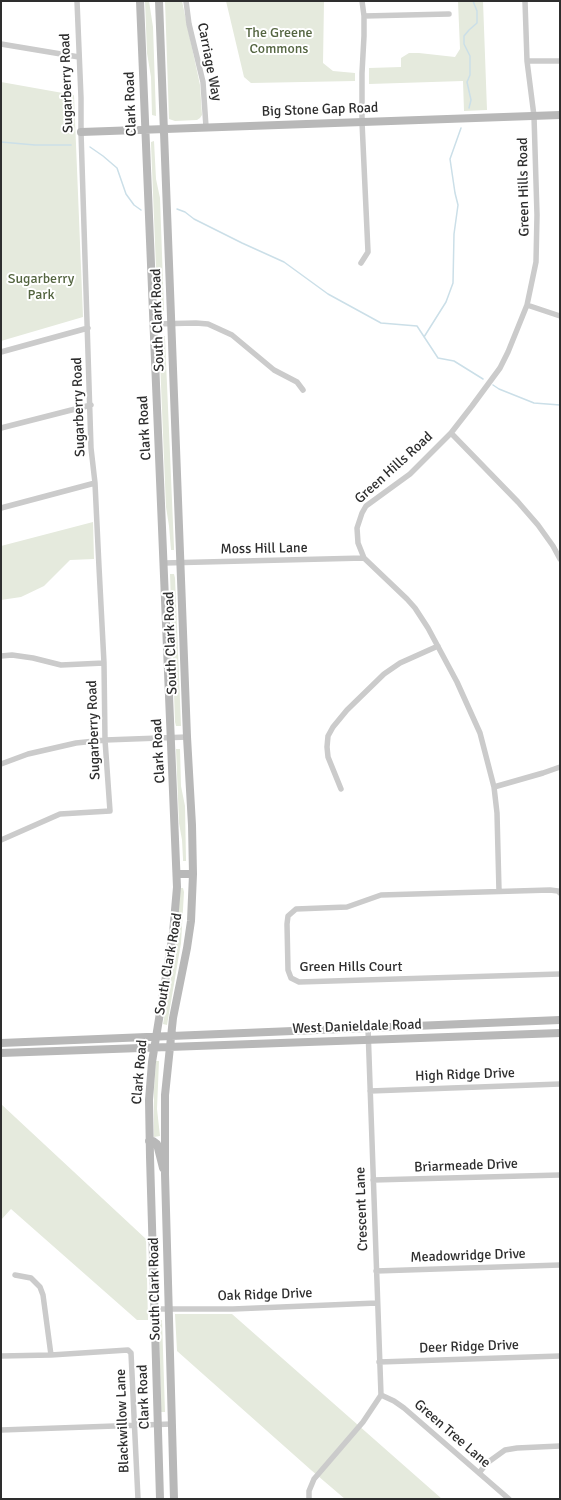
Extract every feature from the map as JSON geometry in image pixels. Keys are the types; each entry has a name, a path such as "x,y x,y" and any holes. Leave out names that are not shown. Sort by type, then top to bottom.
{"main road":[{"name":"Clark Road","path":"140,1 146,129 147,204 177,874 173,932 154,1046 150,1082 149,1141 160,1499"},
{"name":"South Clark Road","path":"159,1 193,874 189,934 170,1036 165,1095 168,1309 174,1499"},
{"name":"Big Stone Gap Road","path":"81,132 560,115"},
{"path":"177,874 193,874"},
{"name":"West Danieldale Road","path":"1,1042 560,1020"},
{"path":"326,1030 326,1041"},
{"path":"265,1032 267,1043"},
{"name":"West Danieldale Road","path":"1,1053 154,1046 560,1033"},
{"path":"149,1141 153,1141 156,1144 165,1174"},
{"path":"151,1209 166,1209"}],"street":[{"name":"Sugarberry Road","path":"1,840 60,814 110,811 105,740 104,663 96,483 92,448 77,1"},
{"name":"Carriage Way","path":"186,1 189,24 203,82 206,127"},
{"path":"361,263 368,252 362,122 364,16 362,1"},
{"name":"Green Hills Road","path":"499,891 497,813 494,787 480,733 438,646 415,608 364,558 358,543 357,528 364,509 381,494 410,474 451,433 500,368 515,337 527,305 535,274 537,250 534,116 527,61 525,1"},
{"path":"364,16 449,14"},
{"path":"1,44 79,57"},
{"path":"527,61 560,61"},
{"path":"527,305 560,316"},
{"path":"153,324 208,324 232,335 274,370 297,382 303,390"},
{"path":"1,352 88,328"},
{"path":"1,428 91,405"},
{"path":"451,433 518,502 538,525 560,559"},
{"path":"1,508 96,483"},
{"name":"Moss Hill Lane","path":"164,563 364,558"},
{"path":"341,789 328,757 328,736 332,728 347,710 384,674 400,663 438,646"},
{"path":"1,656 33,658 61,665 104,663"},
{"path":"1,764 28,754 76,743 105,740 187,737"},
{"path":"494,787 560,767"},
{"name":"Green Hills Court","path":"560,893 558,891 550,890 385,894 374,896 347,907 296,909 288,916 287,920 288,970 295,981 303,983 560,974"},
{"name":"Crescent Lane","path":"368,1028 380,1393"},
{"name":"High Ridge Drive","path":"370,1091 560,1084"},
{"name":"Briarmeade Drive","path":"373,1180 560,1175"},
{"name":"Meadowridge Drive","path":"376,1271 560,1265"},
{"path":"15,1275 30,1278 40,1287 43,1295 51,1355"},
{"name":"Oak Ridge Drive","path":"154,1309 377,1303"},
{"name":"Blackwillow Lane","path":"1,1356 51,1355 128,1350 131,1353 138,1499"},
{"name":"Deer Ridge Drive","path":"379,1362 560,1356"},
{"path":"309,1499 309,1491 314,1479 363,1422 380,1393"},
{"name":"Green Tree Lane","path":"380,1393 394,1400 509,1499"},
{"path":"1,1430 172,1424"},
{"path":"479,1473 487,1463 505,1450 560,1446"}],"green space":[{"path":"145,1 149,1 153,27 156,116 152,115 151,77 147,53"},
{"path":"165,1 182,1 200,85 202,115 197,120 175,121 169,119"},
{"name":"The Greene Commons","path":"226,1 324,1 323,63 333,71 355,73 355,81 251,83 244,77"},
{"path":"458,1 483,1 487,110 464,111 463,81 369,84 369,68 401,67 401,58 409,53 455,57 460,49"},
{"name":"Sugarberry Park","path":"1,82 74,95 83,317 1,341"},
{"path":"154,141 156,179 160,198 164,311 161,311 156,267 151,144 151,142"},
{"path":"159,336 165,336 174,550 171,550 166,507"},
{"path":"93,522 94,559 70,560 44,586 21,597 1,600 1,546"},
{"path":"170,574 174,574 175,578 181,726 176,726 175,722"},
{"path":"176,749 180,749 181,786 185,806 186,861 183,861 182,840 179,823"},
{"path":"180,888 183,888 184,892 181,943 167,1025 163,1024 172,972"},
{"path":"156,1061 159,1061 157,1109 160,1136 154,1137 154,1089"},
{"path":"1,1104 146,1239 148,1320 137,1320 11,1209 1,1220"},
{"path":"175,1314 232,1314 442,1499 345,1499 177,1351"},
{"path":"162,1320 165,1412 161,1412 159,1321"}],"waterway":[{"path":"469,108 471,100 467,82 470,75 470,56 464,44 464,36 477,23 477,11 473,1"},
{"path":"424,337 446,302 453,283 454,234 458,205 450,159 461,128"},
{"path":"1,142 35,145 71,145"},
{"path":"90,147 117,168 126,194 134,205 141,210"},
{"path":"177,209 242,243 284,262 328,294 381,323 417,326 438,358 454,361 483,379"},
{"path":"493,385 499,389 534,403 560,405"}]}
